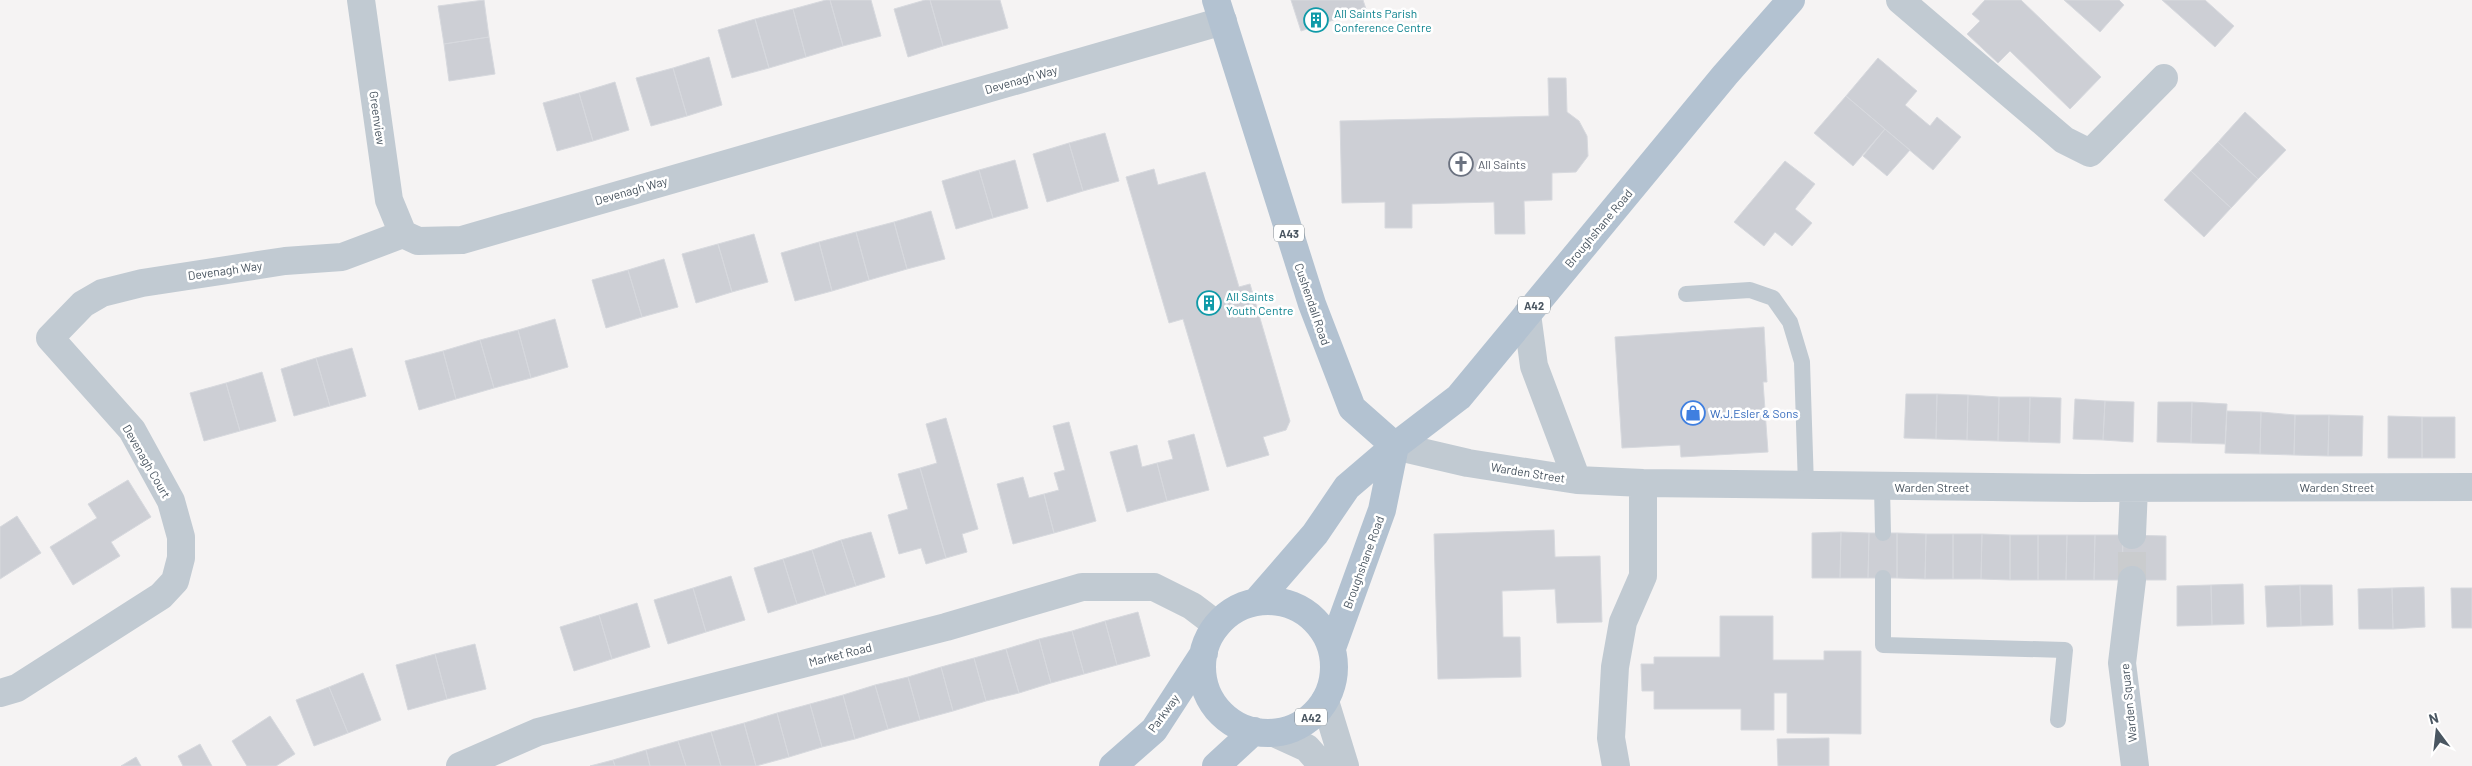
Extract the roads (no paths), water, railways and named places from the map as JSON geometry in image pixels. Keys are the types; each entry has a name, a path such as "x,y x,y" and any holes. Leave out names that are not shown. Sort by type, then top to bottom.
{"main road":[{"name":"Broughshane Road","path":"1256,602 1315,534 1347,487 1395,446 1459,398 1724,75 1791,0"},
{"name":"Cushendall Road","path":"1219,10 1312,304 1352,408 1395,446"},
{"name":"Broughshane Road","path":"1332,648 1382,510 1395,446"},
{"name":"A42","path":"1216,766 1264,732 1294,727 1312,716 1325,701 1332,684 1335,666 1332,648 1325,632 1312,616 1295,606 1276,601 1256,602 1237,608 1217,625 1208,638 1202,673 1218,710 1234,723 1264,732"},
{"name":"Parkway","path":"1113,766 1154,730 1204,653"}],"street":[{"name":"Greenview","path":"361,0 389,200 403,234"},
{"path":"1918,5 2064,140 2090,153 2164,78"},
{"name":"Devenagh Way","path":"50,338 83,304 102,293 142,282 285,262 342,257 403,234 418,241 462,240 1219,10"},
{"path":"1527,314 1534,366 1577,480"},
{"name":"Devenagh Court","path":"0,693 17,688 161,596 175,581 181,558 181,538 171,500 132,430 50,338"},
{"name":"Warden Street","path":"1395,446 1468,463 1577,480 1643,483 1882,487 2472,487"},
{"path":"1616,766 1611,738 1615,667 1622,622 1643,576 1643,483"},
{"path":"2132,536 2134,488"},
{"name":"Warden Square","path":"2132,580 2122,663 2135,766"},
{"name":"Market Road","path":"460,766 538,732 946,627 1082,587 1154,587 1192,606 1217,625"},
{"path":"1325,701 1345,766"},
{"path":"1264,732 1307,748 1323,766"}],"lane":[{"path":"1686,294 1750,290 1773,298 1790,322 1802,362 1806,486"},
{"path":"1882,487 1883,533"},
{"path":"1883,578 1883,645 2065,650 2058,720"}],"tunnel":[{"path":"2132,535 2132,580"}],"place":[{"name":"All Saints Parish Conference Centre","path":"1316,20"},
{"name":"All Saints","path":"1461,164"},
{"name":"All Saints Youth Centre","path":"1209,303"},
{"name":"W.J.Esler & Sons","path":"1693,413"}]}
